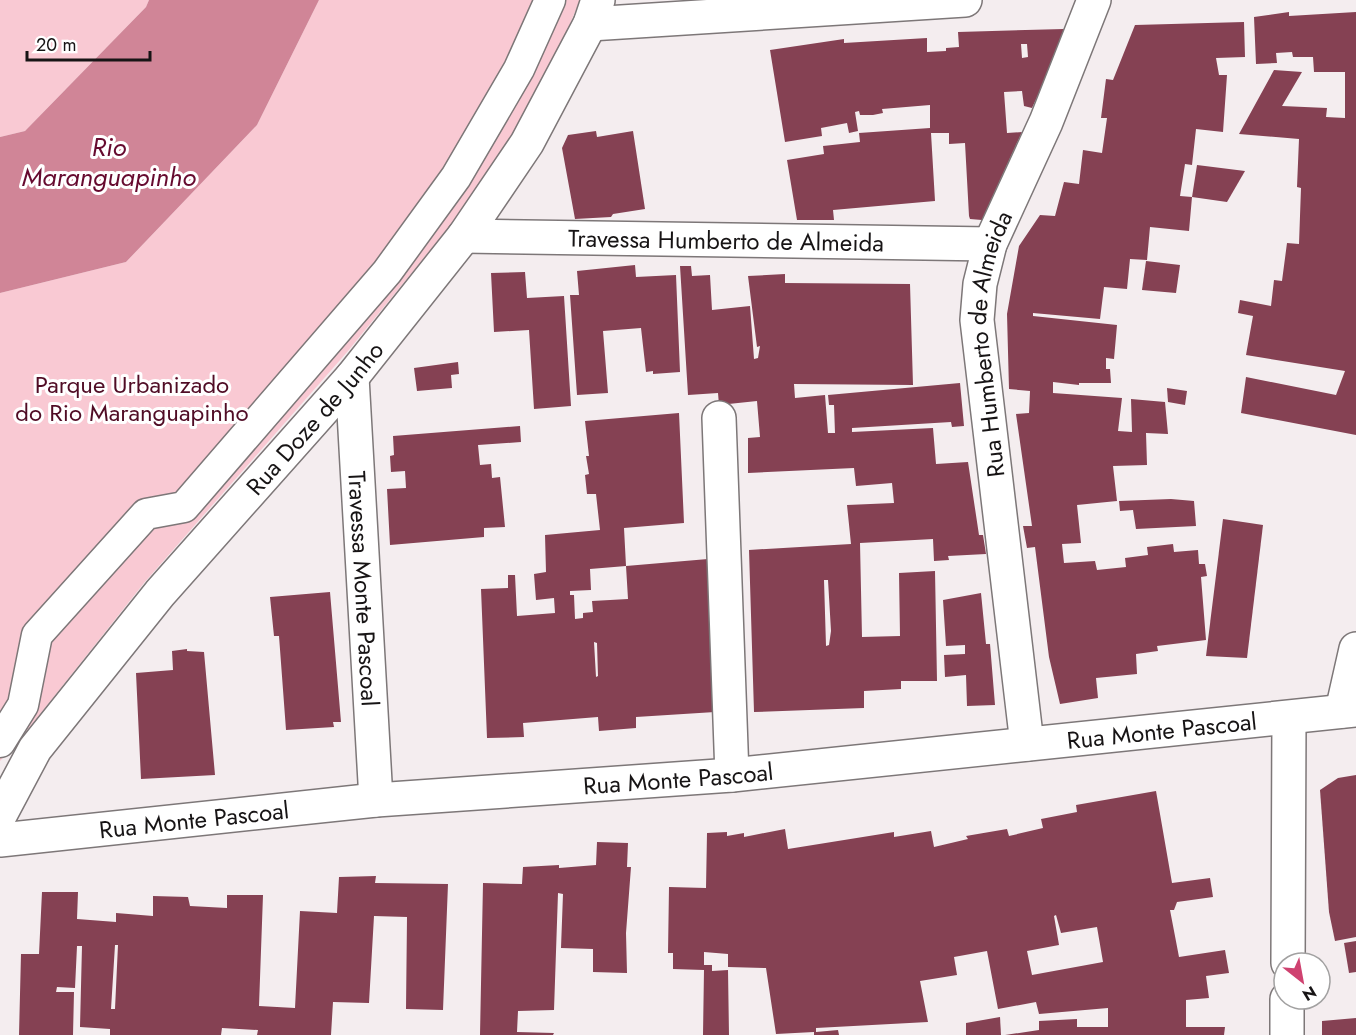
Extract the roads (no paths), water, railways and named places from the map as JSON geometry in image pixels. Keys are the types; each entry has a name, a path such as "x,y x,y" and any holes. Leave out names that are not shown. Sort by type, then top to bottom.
{"street":[{"path":"0,742 23,705 37,635 146,514 184,507 387,272 456,177 519,69 550,0"},
{"path":"594,12 965,0"},
{"name":"Rua Humberto de Almeida","path":"1027,744 977,320 980,284 990,244 1046,122 1094,0"},
{"name":"Rua Doze de Junho","path":"0,815 35,749 160,593 352,377 464,236 527,143 594,12"},
{"name":"Travessa Humberto de Almeida","path":"464,236 990,244"},
{"name":"Travessa Monte Pascoal","path":"352,377 376,800"},
{"path":"718,418 732,775"},
{"path":"1349,710 1356,649"},
{"name":"Rua Monte Pascoal","path":"0,840 376,800 732,775 1349,710"},
{"path":"1288,951 1289,718"},
{"path":"1287,1011 1287,1035"}],"water":[{"name":"Rio Maranguapinho","path":"149,0 319,0 257,125 126,262 0,293 0,137 25,131 146,7"}],"park label":[{"name":"Parque Urbanizado do Rio Maranguapinho","path":"132,398"}]}
